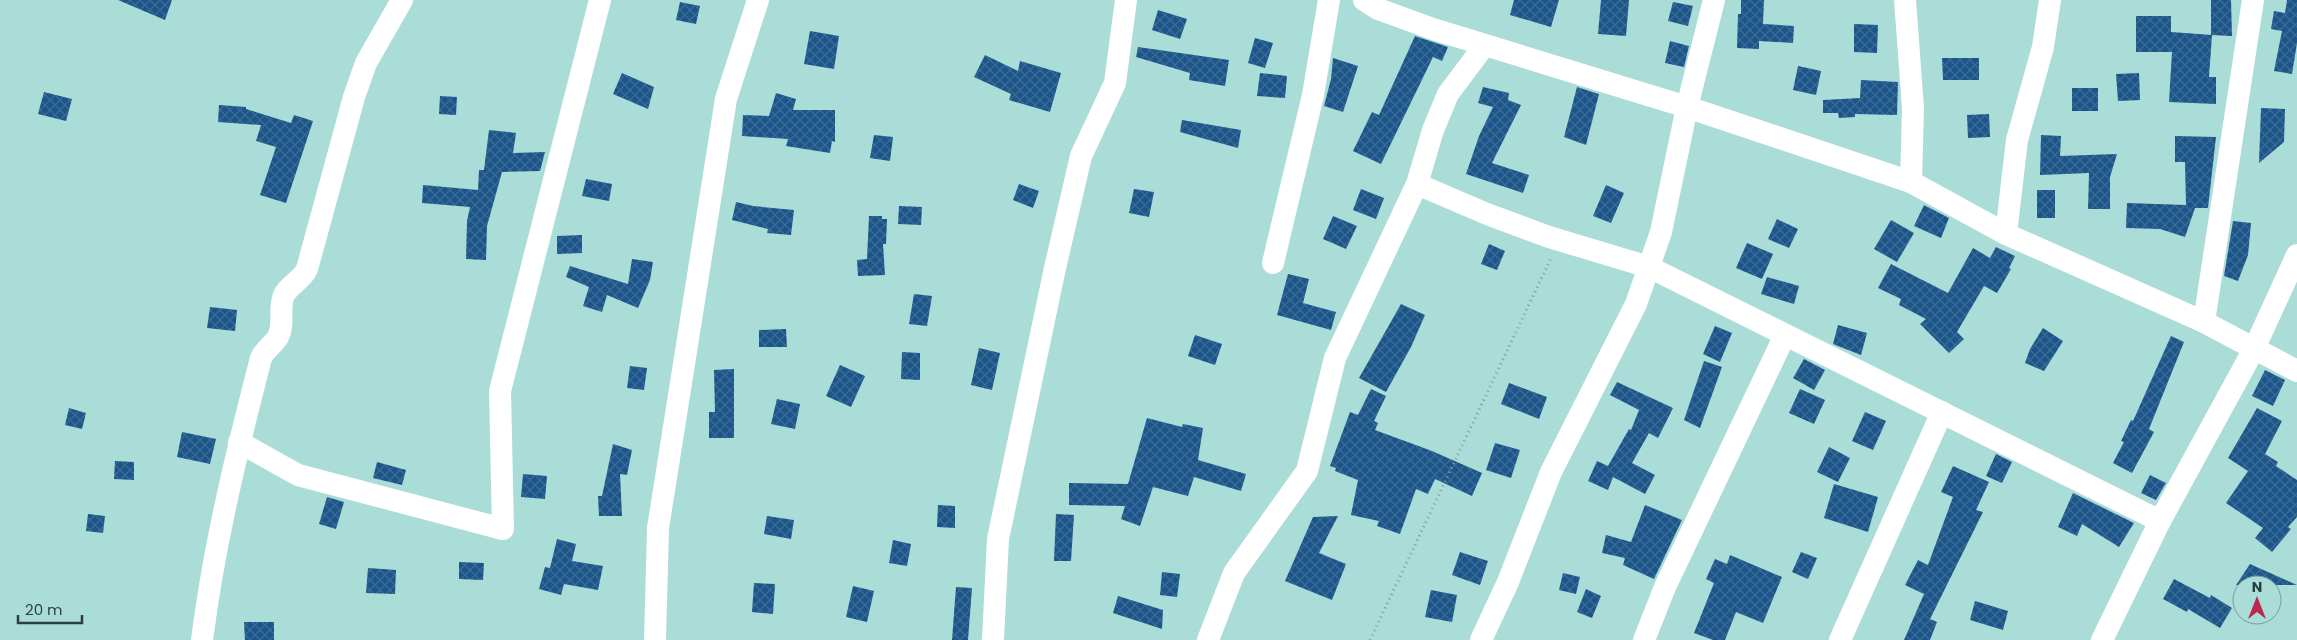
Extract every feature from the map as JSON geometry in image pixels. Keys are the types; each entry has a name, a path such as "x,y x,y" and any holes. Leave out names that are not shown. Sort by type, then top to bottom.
{"street":[{"path":"202,640 208,590 239,442 261,358 264,351 278,336 282,318 282,300 285,292 304,276 307,269 354,97 366,63 402,0"},
{"path":"239,442 298,475 503,529 500,391 600,0"},
{"path":"655,640 658,528 726,99 758,0"},
{"path":"993,640 998,539 1055,268 1081,156 1115,83 1126,0"},
{"path":"1273,263 1313,95 1329,0"},
{"path":"1364,0 1387,12 1484,46 1687,107 1911,182 2006,234 2204,322 2297,372"},
{"path":"1481,640 1508,582 1551,472 1636,304 1667,205 1687,107 1714,0"},
{"path":"1905,0 1913,108 1911,182"},
{"path":"2006,234 2017,140 2043,47 2050,0"},
{"path":"2204,322 2254,0"},
{"path":"1208,640 1234,573 1307,471 1335,358 1417,184 1433,130 1448,94 1484,46"},
{"path":"1417,184 1487,214 1560,240 1649,267 2160,520"},
{"path":"2102,640 2160,520 2254,350 2297,255"},
{"path":"1644,640 1665,587 1785,335"},
{"path":"1840,640 1942,412"}],"path":[{"path":"1370,640 1560,240"}],"building":[{"path":"118,0 172,0 165,20"},
{"path":"1514,0 1559,0 1551,27 1510,15"},
{"path":"1601,0 1629,0 1626,36 1598,34"},
{"path":"1741,0 1764,0 1763,24 1794,26 1793,43 1759,41 1759,49 1737,48 1738,14 1741,14"},
{"path":"2211,0 2231,0 2232,36 2211,35"},
{"path":"2287,0 2297,0 2297,43 2292,74 2274,71 2282,31 2271,29 2274,11 2285,13"},
{"path":"680,2 700,6 696,24 676,20"},
{"path":"1673,2 1693,6 1688,26 1668,21"},
{"path":"1158,10 1187,19 1180,39 1152,30"},
{"path":"2136,16 2171,16 2171,32 2212,35 2209,77 2216,77 2216,104 2169,102 2172,52 2136,52"},
{"path":"1854,24 1878,25 1877,53 1854,52"},
{"path":"810,31 839,36 834,69 804,64"},
{"path":"1415,36 1448,47 1442,61 1433,57 1381,164 1353,151 1372,112 1379,115"},
{"path":"1255,38 1273,43 1265,68 1248,63"},
{"path":"1670,41 1689,46 1684,67 1665,63"},
{"path":"1138,47 1229,60 1225,86 1189,80 1190,73 1136,57"},
{"path":"985,55 1018,71 1020,61 1061,73 1050,112 1009,100 1011,94 974,77"},
{"path":"1333,58 1358,66 1343,112 1324,106 1331,79"},
{"path":"1942,58 1979,58 1979,80 1943,80"},
{"path":"1798,66 1821,71 1816,95 1793,90"},
{"path":"622,73 654,87 648,109 613,94"},
{"path":"1260,73 1287,76 1285,98 1257,96"},
{"path":"2139,73 2140,100 2118,101 2116,74"},
{"path":"1861,80 1898,82 1897,115 1855,114 1855,117 1839,118 1838,113 1823,113 1823,100 1860,98"},
{"path":"1483,87 1509,93 1508,100 1521,105 1492,163 1529,175 1523,193 1466,174 1479,136 1493,107 1478,103"},
{"path":"1577,87 1599,94 1586,145 1564,137"},
{"path":"2072,88 2098,88 2098,111 2072,111"},
{"path":"44,92 72,99 66,121 38,114"},
{"path":"776,93 796,99 793,110 835,110 835,142 832,141 830,153 786,146 788,139 742,136 743,115 769,116"},
{"path":"440,96 457,97 456,115 439,114"},
{"path":"219,105 246,107 246,109 291,123 294,115 313,121 286,203 260,195 276,147 256,141 261,125 218,122"},
{"path":"2261,108 2285,109 2284,142 2259,163"},
{"path":"1989,114 1990,137 1968,138 1967,115"},
{"path":"1182,120 1241,130 1238,148 1180,132"},
{"path":"489,130 516,133 513,153 545,152 540,171 502,172 487,226 486,260 466,259 467,221 470,207 422,203 423,185 478,190 479,170 484,170"},
{"path":"874,135 893,137 890,161 870,158"},
{"path":"2041,135 2061,136 2060,156 2117,154 2110,177 2110,209 2088,209 2089,173 2040,175"},
{"path":"2175,136 2216,137 2208,208 2195,208 2185,237 2160,229 2126,228 2127,203 2186,205 2185,162 2175,162"},
{"path":"586,179 612,184 609,201 582,196"},
{"path":"1019,184 1039,191 1033,208 1013,200"},
{"path":"1606,185 1624,193 1611,223 1593,216"},
{"path":"1134,189 1154,192 1149,217 1129,213"},
{"path":"1361,189 1384,198 1376,219 1353,210"},
{"path":"2037,190 2055,190 2055,218 2037,218"},
{"path":"736,202 753,206 794,210 791,235 767,233 768,229 732,220"},
{"path":"1924,205 1949,218 1941,238 1914,226"},
{"path":"899,206 922,207 921,225 898,224"},
{"path":"869,216 882,216 882,219 887,219 886,244 883,244 885,275 858,276 857,260 867,259"},
{"path":"1333,216 1357,226 1346,249 1323,239"},
{"path":"1777,219 1798,229 1789,248 1768,239"},
{"path":"1891,220 1914,233 1897,262 1874,249"},
{"path":"2233,221 2251,223 2248,255 2238,281 2224,276"},
{"path":"582,235 582,253 557,254 557,236"},
{"path":"1747,243 1773,254 1762,279 1736,268"},
{"path":"1489,244 1505,251 1497,270 1481,264"},
{"path":"1996,247 2015,256 2009,268 2011,269 1997,293 1984,286 1957,332 1964,339 1949,353 1920,324 1926,319 1899,305 1901,299 1878,288 1891,264 1948,293 1973,248 1990,258"},
{"path":"632,259 653,262 650,280 638,308 607,295 602,312 583,306 589,287 566,277 570,266 628,284"},
{"path":"1288,274 1309,279 1303,303 1336,312 1331,330 1277,315"},
{"path":"1767,277 1799,286 1794,304 1761,294"},
{"path":"914,294 932,296 927,326 909,324"},
{"path":"1401,304 1425,315 1411,347 1386,392 1359,378"},
{"path":"210,307 237,310 235,331 207,328"},
{"path":"1838,325 1867,333 1861,355 1833,344"},
{"path":"1715,326 1732,333 1720,362 1703,354"},
{"path":"2043,328 2063,341 2044,371 2025,363 2030,349"},
{"path":"786,329 787,347 759,347 759,330"},
{"path":"1195,335 1222,344 1215,365 1188,356"},
{"path":"2171,336 2184,342 2149,429 2154,432 2132,473 2113,463 2124,442 2121,441 2131,420 2133,421"},
{"path":"979,348 1000,353 992,390 971,385"},
{"path":"902,352 920,353 920,380 901,379"},
{"path":"1804,359 1825,370 1814,390 1793,378"},
{"path":"1704,361 1722,367 1700,428 1684,420"},
{"path":"840,365 865,376 851,407 826,396"},
{"path":"630,366 647,368 644,390 627,388"},
{"path":"734,369 734,438 709,438 709,412 715,412 714,370"},
{"path":"2265,370 2285,380 2273,406 2252,396"},
{"path":"1617,382 1673,408 1658,438 1649,433 1632,463 1655,475 1645,494 1613,477 1608,490 1588,481 1597,461 1608,466 1629,429 1631,430 1639,410 1610,395"},
{"path":"1509,383 1547,397 1539,419 1501,404"},
{"path":"1371,389 1386,396 1374,421 1378,423 1375,430 1432,451 1482,473 1472,496 1435,479 1428,494 1416,489 1400,534 1377,526 1379,521 1351,515 1358,480 1335,471 1336,468 1330,466 1350,412 1358,415"},
{"path":"1800,389 1825,400 1814,424 1789,413"},
{"path":"777,399 800,404 795,429 771,424"},
{"path":"69,408 86,413 82,429 65,425"},
{"path":"2257,408 2282,421 2265,454 2278,462 2276,466 2297,480 2297,517 2288,527 2291,529 2272,552 2255,538 2263,528 2226,503 2248,471 2228,458"},
{"path":"1865,412 1886,421 1873,450 1852,441"},
{"path":"1147,418 1182,427 1183,424 1203,428 1198,460 1246,474 1241,491 1194,477 1188,496 1153,487 1140,526 1121,519 1125,506 1069,505 1069,483 1128,484"},
{"path":"182,432 216,439 210,464 177,457"},
{"path":"1495,443 1520,450 1511,478 1486,470"},
{"path":"613,444 632,450 627,475 620,474 622,516 599,516 598,496 602,496"},
{"path":"1829,447 1850,458 1838,482 1817,472"},
{"path":"1996,454 2012,462 2002,483 1986,476"},
{"path":"115,461 134,462 134,480 114,479"},
{"path":"377,462 406,470 402,485 373,478"},
{"path":"1953,466 1989,482 1976,510 1983,512 1930,619 1937,622 1930,640 1904,640 1924,594 1905,585 1918,560 1928,565 1953,497 1941,492"},
{"path":"523,474 547,476 545,499 521,497"},
{"path":"2150,475 2166,483 2156,500 2141,493"},
{"path":"1834,484 1878,497 1868,532 1824,518"},
{"path":"2073,493 2134,523 2119,547 2082,524 2077,536 2058,527"},
{"path":"327,497 344,502 336,529 319,524"},
{"path":"938,505 955,506 955,528 937,527"},
{"path":"1645,505 1682,520 1654,579 1623,565 1625,558 1602,553 1606,535 1631,542"},
{"path":"88,514 105,516 103,533 86,531"},
{"path":"1056,514 1074,515 1071,561 1054,561"},
{"path":"767,516 794,520 791,539 764,534"},
{"path":"1338,516 1319,553 1346,564 1332,600 1285,581 1313,517"},
{"path":"557,539 576,544 572,561 603,566 598,590 564,584 561,595 539,589 545,567 550,568"},
{"path":"893,540 911,544 907,566 889,563"},
{"path":"1460,552 1488,561 1480,585 1452,575"},
{"path":"1801,552 1817,558 1808,579 1792,572"},
{"path":"1730,555 1782,577 1763,623 1736,612 1725,640 1713,640 1694,633 1714,583 1706,579 1715,559 1727,564"},
{"path":"459,562 484,563 483,580 459,579"},
{"path":"2250,564 2275,575 2243,575"},
{"path":"368,568 396,570 395,594 366,593"},
{"path":"1162,572 1180,574 1177,597 1160,595"},
{"path":"1563,573 1580,577 1576,594 1559,590"},
{"path":"2282,578 2297,585 2282,585"},
{"path":"2174,579 2210,598 2211,595 2232,608 2220,628 2188,609 2187,612 2163,599"},
{"path":"754,583 775,584 773,614 752,612"},
{"path":"853,586 874,591 867,622 846,617"},
{"path":"956,587 972,588 968,640 952,640"},
{"path":"1586,589 1601,596 1592,618 1577,612"},
{"path":"1431,590 1457,595 1452,622 1425,617"},
{"path":"1118,596 1163,610 1162,629 1113,613"},
{"path":"1975,601 2008,611 2003,630 1970,620"},
{"path":"244,622 274,622 274,640 245,640"}]}
